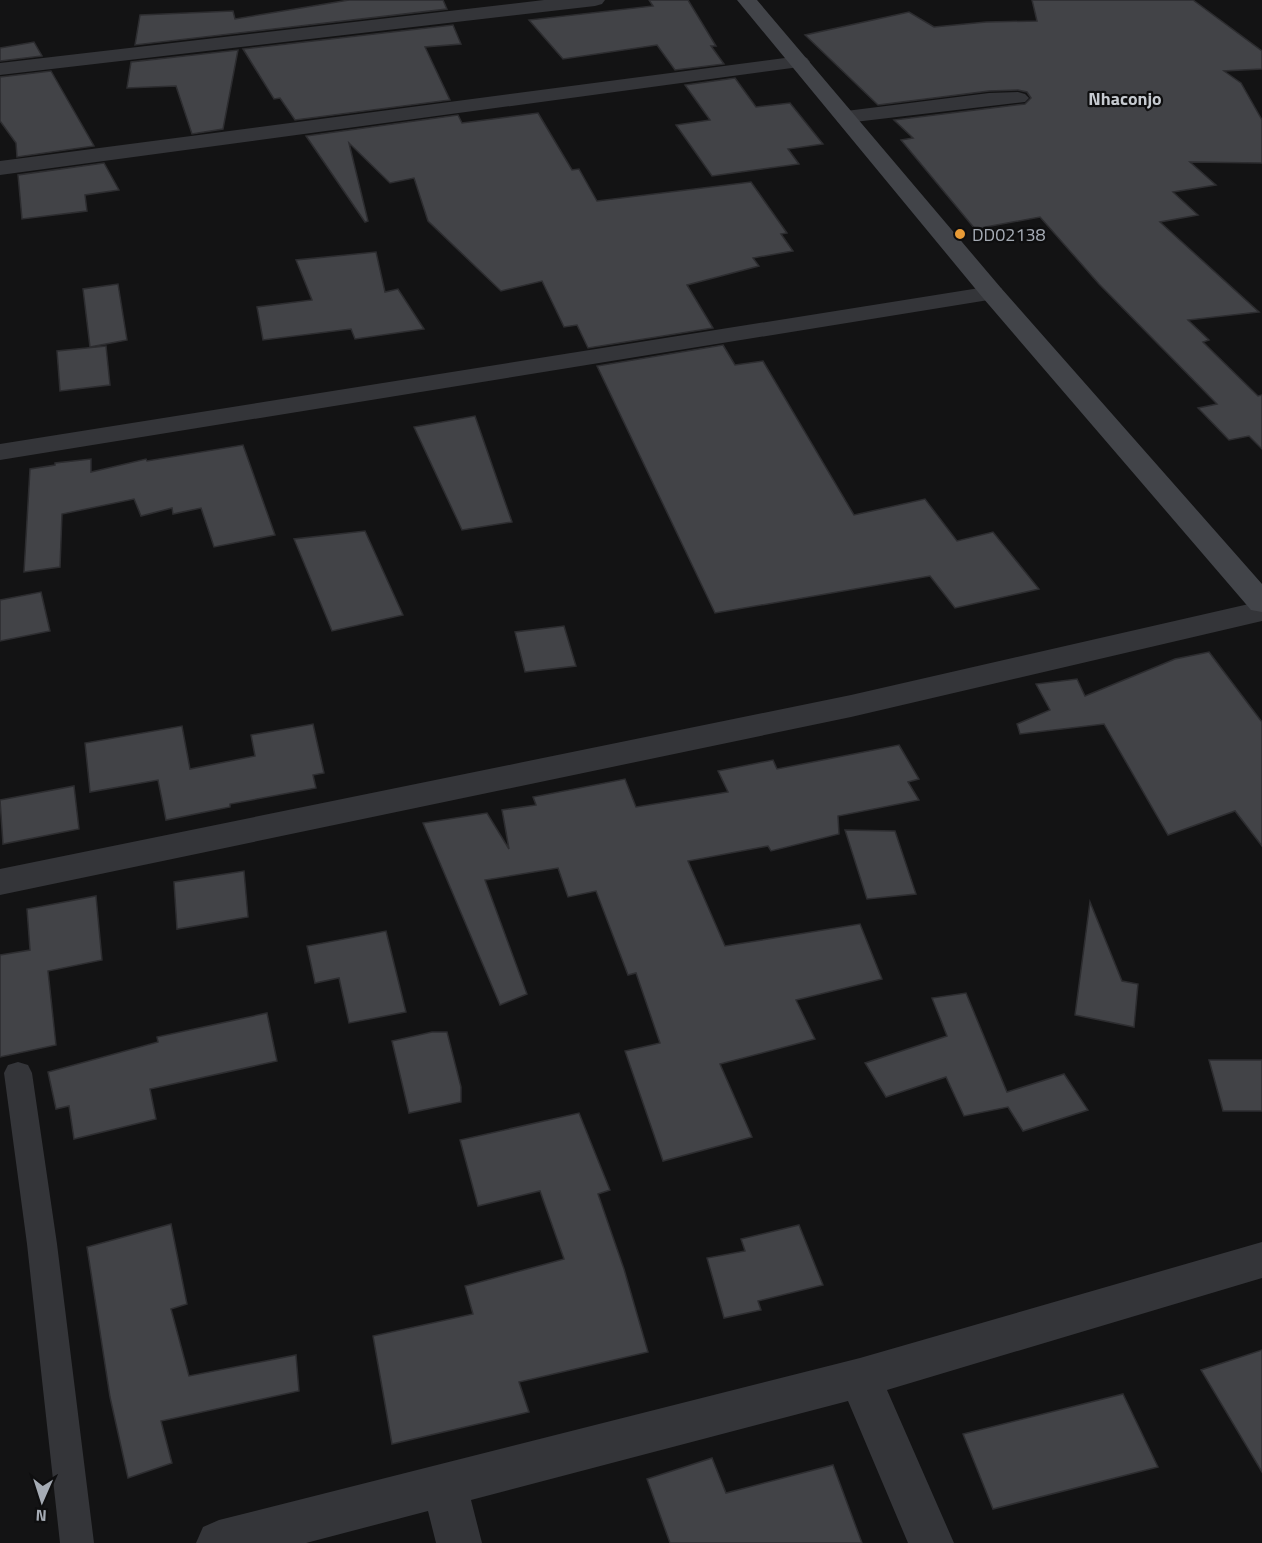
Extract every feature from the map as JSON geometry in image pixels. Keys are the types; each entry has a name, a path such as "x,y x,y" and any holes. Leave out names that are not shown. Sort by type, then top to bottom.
{"main road":[{"path":"747,0 992,293 1262,603"}],"street":[{"path":"0,69 595,0"},
{"path":"0,168 800,62"},
{"path":"846,117 989,99 1018,98"},
{"path":"0,453 992,293"},
{"path":"0,882 851,706 1262,611"},
{"path":"219,1543 860,1378 1262,1260"},
{"path":"860,1378 931,1543"},
{"path":"444,1485 459,1543"}],"lane":[{"path":"18,1074 42,1244 77,1543"}],"building":[{"path":"349,0 443,0 447,9 135,45 140,15 233,11 235,19"},
{"path":"649,0 688,0 716,46 711,46 724,64 675,70 657,45 563,59 529,20 653,6"},
{"path":"1032,0 1193,0 1262,51 1262,69 1224,71 1241,83 1262,120 1262,163 1190,162 1216,185 1173,192 1198,215 1160,222 1259,312 1188,320 1209,340 1203,342 1258,396 1262,395 1262,449 1249,436 1229,440 1198,408 1217,404 1099,284 1040,217 975,229 901,140 913,138 894,120 1025,104 1031,98 1027,92 989,91 878,105 805,35 909,12 934,27 986,22 1037,21"},
{"path":"453,25 461,44 425,47 450,100 295,120 280,98 274,99 243,49"},
{"path":"34,42 42,56 0,61 0,48"},
{"path":"238,50 223,129 192,134 176,86 127,88 131,62"},
{"path":"51,71 94,146 17,157 16,143 0,121 0,77"},
{"path":"735,78 756,107 790,103 823,144 788,149 799,164 712,176 676,125 710,120 685,85"},
{"path":"538,113 572,170 579,169 597,201 751,182 787,233 781,234 793,251 753,258 759,266 687,285 713,328 588,348 577,325 564,327 542,281 501,291 428,221 414,178 390,183 349,143 368,221 365,222 306,136 458,115 462,123"},
{"path":"104,163 119,190 85,195 87,211 22,219 18,175"},
{"path":"376,252 385,292 398,289 424,329 355,339 351,329 263,340 257,307 312,300 296,260"},
{"path":"118,284 127,340 90,347 83,289"},
{"path":"723,345 735,365 763,361 854,515 925,499 957,541 993,532 1039,589 955,608 930,576 715,613 597,366"},
{"path":"106,346 110,385 60,391 57,351"},
{"path":"475,416 512,522 462,530 414,427"},
{"path":"243,445 275,535 214,547 201,508 173,514 172,508 141,516 134,499 62,514 60,567 24,572 30,469 55,465 55,463 91,459 91,472 146,459 147,461"},
{"path":"365,531 403,615 332,631 294,539"},
{"path":"41,592 50,631 0,641 0,600"},
{"path":"564,626 576,666 525,672 515,632"},
{"path":"1209,652 1262,722 1262,846 1235,811 1168,835 1104,724 1020,734 1017,724 1050,710 1036,684 1077,679 1085,696 1175,659"},
{"path":"313,724 324,773 313,775 316,788 230,804 230,807 166,820 158,780 90,792 85,743 182,726 190,769 255,756 251,735"},
{"path":"899,745 919,779 908,782 919,800 838,816 839,834 771,851 768,846 688,861 725,946 860,924 882,979 796,1000 815,1039 720,1064 752,1137 663,1161 625,1051 660,1043 636,973 628,975 596,891 568,897 558,868 485,880 527,994 500,1005 423,823 487,813 509,849 502,810 536,805 533,797 625,779 636,807 728,792 718,771 773,760 777,769"},
{"path":"74,786 79,829 3,844 0,800"},
{"path":"845,830 895,831 916,894 867,899"},
{"path":"244,871 248,917 177,929 174,882"},
{"path":"96,896 102,960 48,971 56,1045 0,1057 0,955 30,950 27,909"},
{"path":"1090,902 1122,981 1138,984 1134,1027 1075,1015"},
{"path":"386,931 406,1012 349,1023 339,978 315,983 307,946"},
{"path":"966,993 1007,1092 1064,1074 1088,1110 1023,1131 1008,1107 964,1116 946,1077 886,1097 865,1063 947,1036 932,998"},
{"path":"267,1013 277,1061 150,1089 156,1119 74,1139 69,1106 56,1109 48,1072 158,1042 157,1037"},
{"path":"432,1032 447,1032 461,1087 461,1102 409,1113 392,1041"},
{"path":"1209,1060 1262,1060 1262,1111 1223,1111"},
{"path":"579,1113 610,1190 598,1194 624,1269 648,1352 519,1382 529,1412 392,1444 373,1336 473,1314 465,1286 564,1259 540,1191 478,1206 460,1140"},
{"path":"171,1224 187,1304 171,1309 189,1376 296,1355 299,1391 161,1421 172,1463 128,1478 110,1397 87,1247"},
{"path":"799,1225 823,1285 758,1301 761,1310 724,1318 707,1258 745,1251 741,1239"},
{"path":"1262,1350 1262,1472 1201,1370"},
{"path":"1123,1394 1158,1467 993,1509 963,1434"},
{"path":"712,1458 726,1493 833,1465 862,1543 670,1543 647,1479"}],"place":[{"name":"DD02138","path":"960,234"}],"district":[{"name":"Nhaconjo","path":"1125,98"}]}
